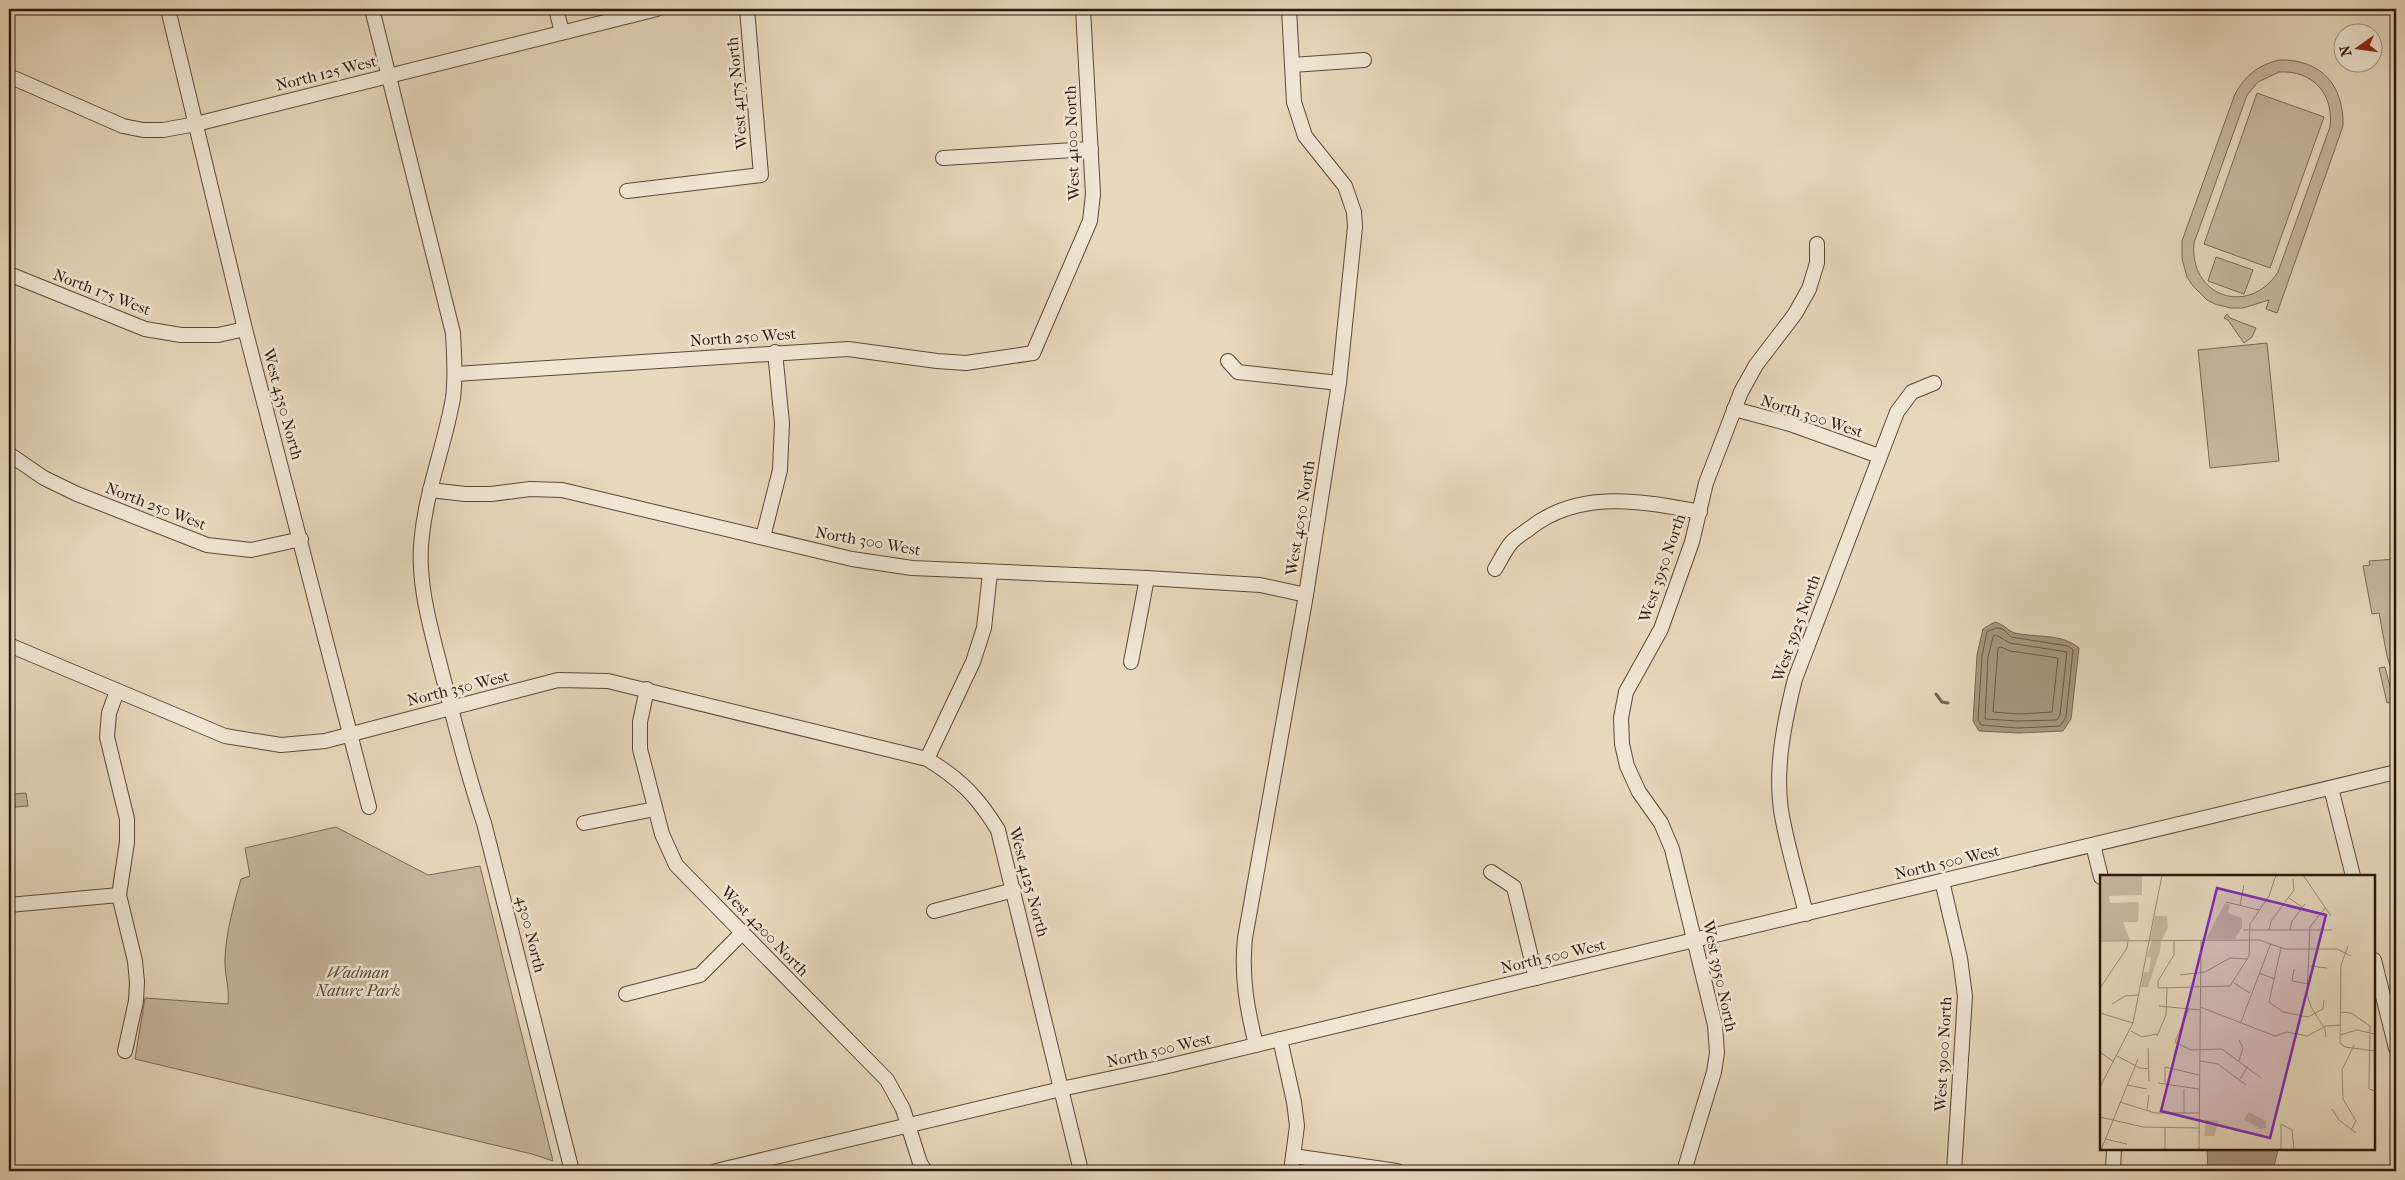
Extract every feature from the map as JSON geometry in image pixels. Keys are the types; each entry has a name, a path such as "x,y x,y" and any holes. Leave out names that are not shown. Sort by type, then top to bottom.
{"street":[{"name":"West 4350 North","path":"168,9 245,330 301,539 369,807"},
{"name":"4300 North","path":"372,9 453,333 455,374 448,423 430,490 421,536 422,576 428,617 471,785 484,823 572,1171"},
{"path":"556,9 562,32"},
{"name":"North 125 West","path":"9,76 123,126 143,130 163,130 196,124 657,9"},
{"name":"West 4175 North","path":"627,191 761,175 748,9"},
{"name":"West 4100 North","path":"1033,353 1090,221 1093,194 1083,9"},
{"name":"West 4050 North","path":"1256,1045 1245,999 1242,964 1245,938 1306,595 1339,383 1354,227 1354,212 1345,186 1305,136 1294,102 1289,9"},
{"path":"1292,65 1364,60"},
{"path":"943,158 1091,149"},
{"name":"West 3950 North","path":"1684,1171 1714,1072 1717,1053 1715,1025 1696,940 1672,849 1662,823 1639,792 1627,766 1622,744 1621,718 1626,692 1661,629 1700,512 1706,483 1734,409 1756,365 1795,314 1809,289 1817,263 1817,244"},
{"name":"North 175 West","path":"9,274 145,329 181,335 218,335 245,330"},
{"name":"North 250 West","path":"455,374 775,352 848,349 937,362 966,362 1033,353"},
{"path":"762,537 780,470 782,423 775,352"},
{"path":"1228,361 1238,372 1339,383"},
{"name":"West 3925 North","path":"1806,914 1782,815 1780,774 1784,723 1794,679 1897,412 1912,392 1934,383"},
{"name":"North 300 West","path":"1734,409 1790,424 1879,456"},
{"name":"North 250 West","path":"9,454 44,478 77,494 207,545 251,550 301,539"},
{"name":"North 300 West","path":"430,490 482,494 530,489 562,490 852,560 912,568 1260,585 1306,595"},
{"path":"1495,569 1512,543 1541,519 1569,508 1615,500 1640,501 1700,512"},
{"path":"928,759 973,662 984,628 990,573"},
{"path":"1131,662 1147,578"},
{"name":"North 350 West","path":"9,645 225,736 281,745 324,740 351,734 558,680 608,681 928,759"},
{"name":"West 4200 North","path":"647,689 640,722 640,749 662,834 676,866 887,1080 900,1101 920,1163 925,1171"},
{"path":"118,691 110,713 107,737 127,819 127,842 118,895 135,961 137,982 136,1001 125,1051"},
{"name":"West 4125 North","path":"928,759 952,774 984,806 998,830 1081,1171"},
{"name":"North 500 West","path":"716,1171 1256,1045 2396,772"},
{"path":"2331,788 2353,875"},
{"path":"584,823 655,809"},
{"path":"2093,845 2100,875"},
{"path":"1491,872 1514,887 1536,978"},
{"name":"West 3900 North","path":"1942,881 1960,958 1965,996 1954,1171"},
{"path":"934,911 1014,890"},
{"path":"9,905 118,895"},
{"path":"626,994 700,975 742,933"},
{"path":"2375,964 2396,1048"},
{"path":"1280,1039 1294,1102 1297,1126 1291,1171"},
{"path":"2113,1171 2114,1150"},
{"path":"1293,1156 1397,1171"}],"green space":[{"path":"2279,60 2307,64 2327,77 2339,98 2343,126 2277,313 2266,309 2269,300 2243,308 2231,308 2207,300 2187,277 2182,259 2182,241 2235,94 2248,76","holes":["2279,72 2291,72 2302,75 2319,86 2328,104 2330,127 2278,272 2266,286 2252,294 2237,297 2223,295 2211,288 2201,277 2195,262 2194,243 2247,95 2258,82"]},
{"path":"2257,93 2324,117 2270,268 2204,244"},
{"path":"2216,257 2253,270 2244,294 2208,281"},
{"path":"2227,314 2230,318 2256,328 2252,337 2244,343 2228,320 2224,318"},
{"path":"2267,343 2279,461 2210,468 2198,350"},
{"path":"2396,559 2396,686 2387,656 2379,613 2372,614 2363,566 2370,565 2369,561"},
{"path":"2385,667 2394,702 2387,703 2379,668"},
{"path":"26,793 28,806 15,807 14,794"},
{"name":"Wadman Nature Park","path":"336,827 428,875 480,866 553,1161 532,1154 135,1059 145,998 228,1004 225,964 227,938 241,879 250,876 245,848"}],"water":[{"path":"1995,622 2015,633 2057,638 2072,643 2079,648 2071,719 2063,731 2019,733 1979,731 1973,721 1977,655 1983,629"},
{"path":"2207,1150 2278,1150 2273,1171 2208,1171"}],"waterway":[{"path":"1936,694 1942,702 1948,703"}]}
